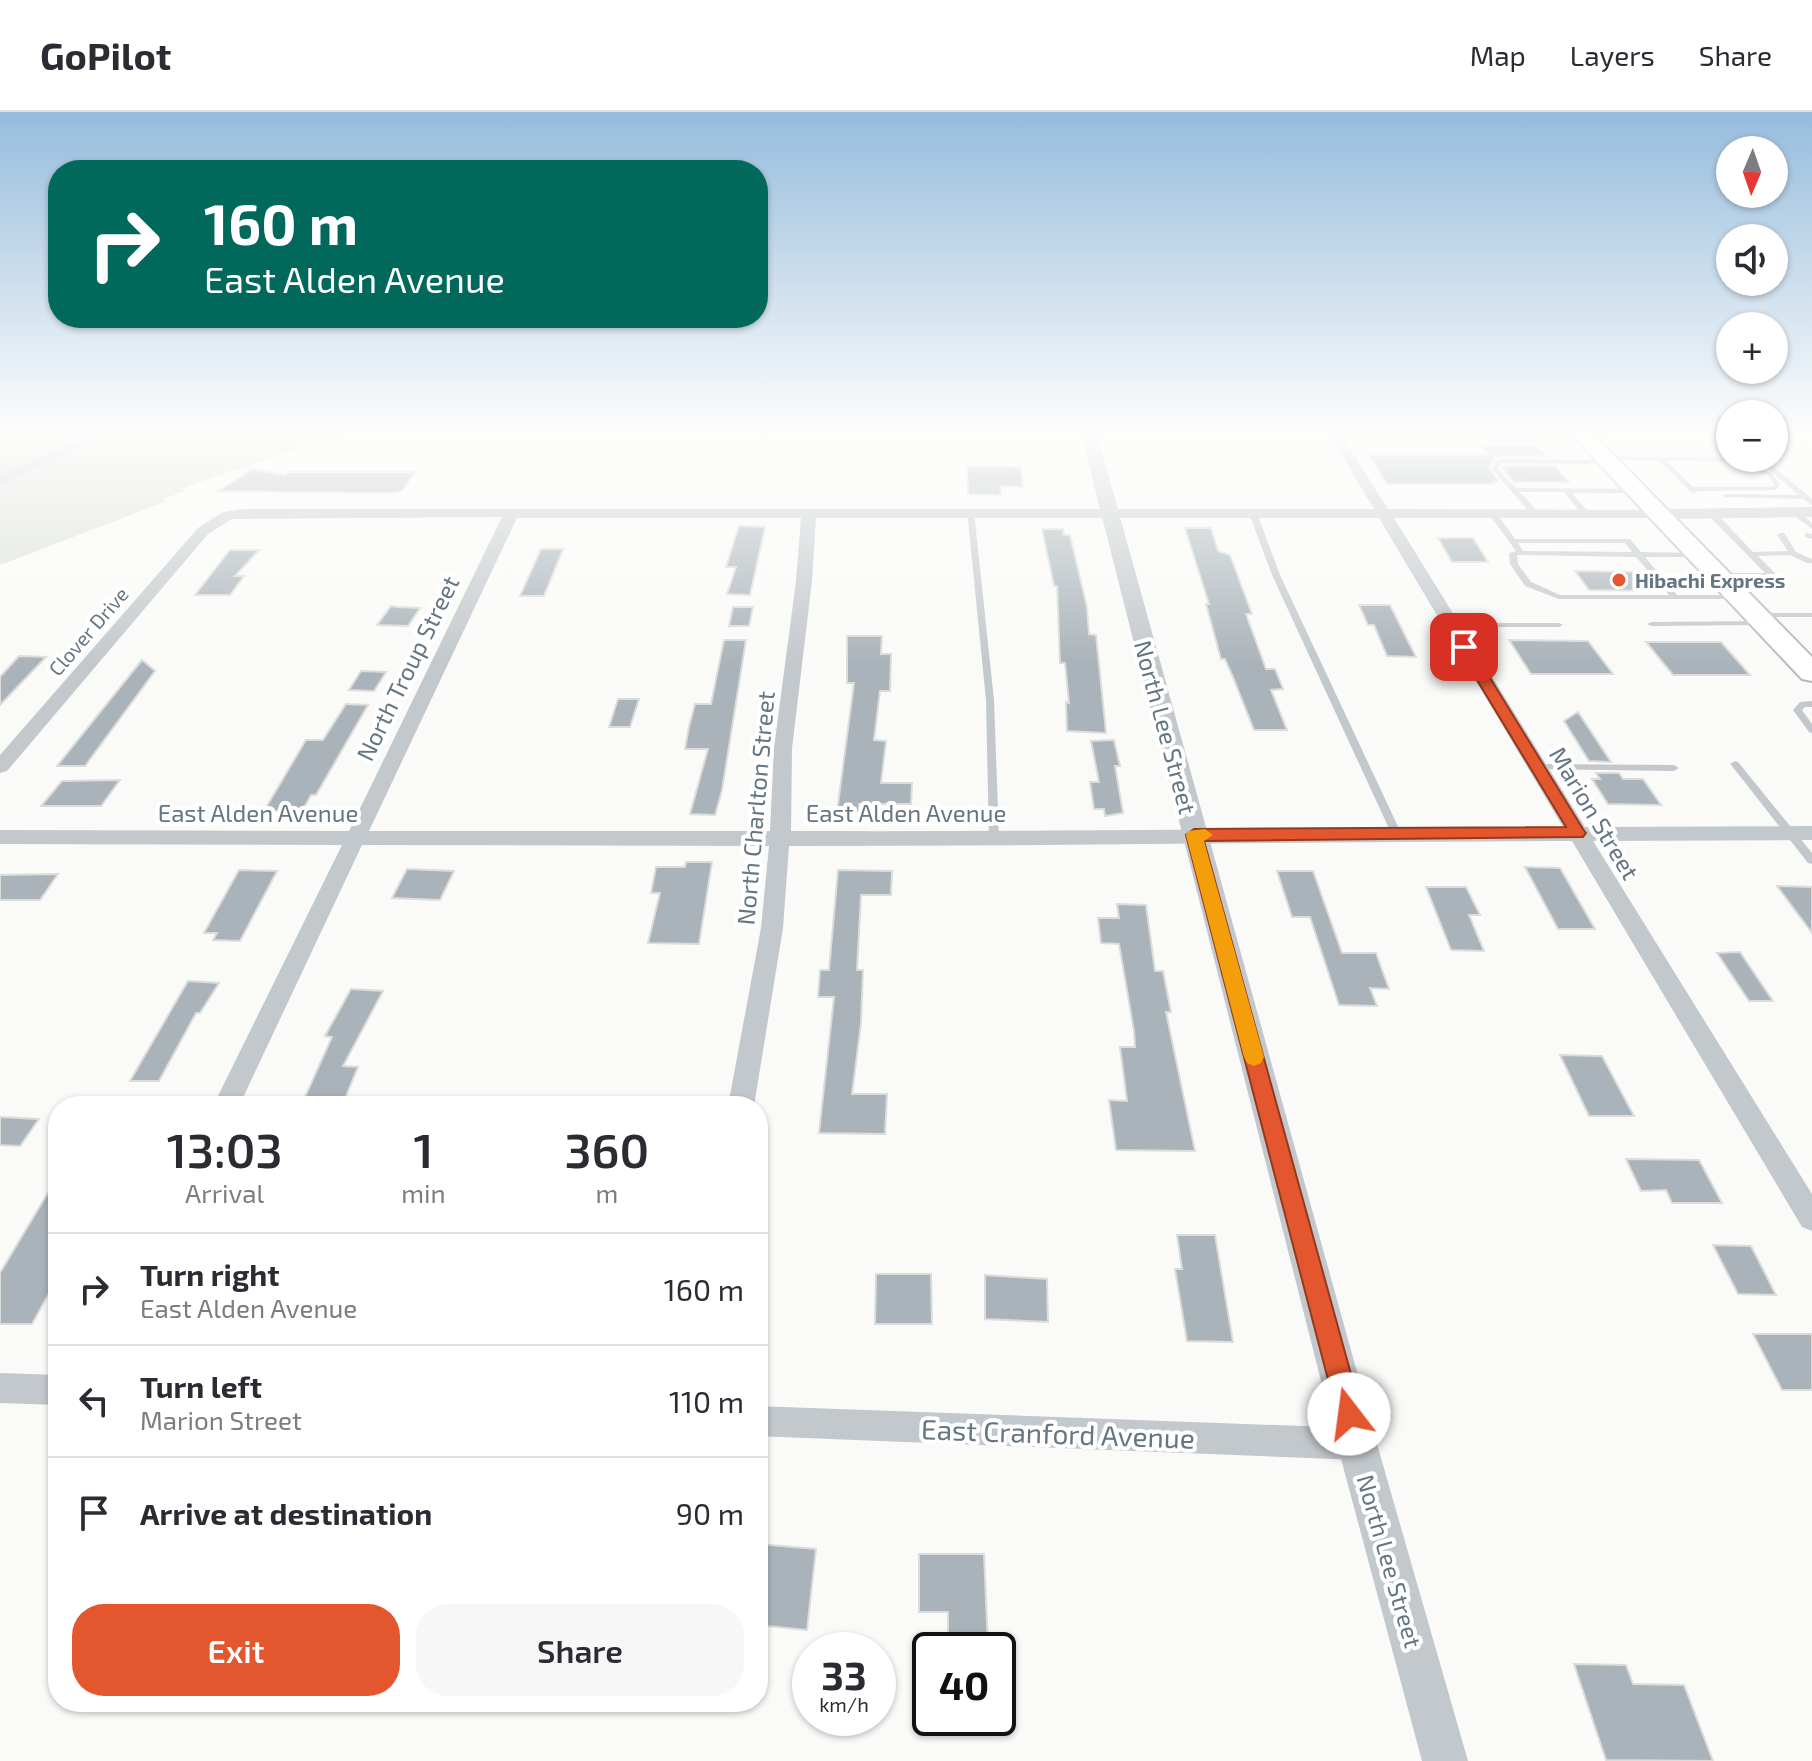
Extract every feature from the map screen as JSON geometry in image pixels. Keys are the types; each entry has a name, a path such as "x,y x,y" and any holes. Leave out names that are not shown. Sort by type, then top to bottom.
{"main road":[{"path":"1660,511 1812,673"}],"street":[{"path":"512,512 1663,514 1739,511"},
{"name":"Clover Drive","path":"0,767 210,524 228,515 512,512"},
{"name":"North Troup Street","path":"231,1096 512,512"},
{"name":"North Charlton Street","path":"743,1096 772,928 783,748 804,581 809,512"},
{"name":"North Lee Street","path":"1110,513 1357,1444 1445,1761"},
{"name":"Marion Street","path":"1383,513 1812,1218"},
{"name":"East Alden Avenue","path":"0,837 994,838 1812,833"},
{"path":"0,1388 48,1390"},
{"name":"East Cranford Avenue","path":"768,1421 1357,1444"}],"lane":[{"path":"1807,511 1811,536"},
{"path":"970,512 990,700 994,838"},
{"path":"1253,513 1276,575 1397,835"},
{"path":"1492,513 1521,553"},
{"path":"1711,513 1772,575 1720,575"},
{"path":"1784,538 1811,564"},
{"path":"1513,541 1627,541 1675,597"},
{"path":"1751,554 1794,550"},
{"path":"1701,555 1513,553 1514,564 1528,584 1559,597 1675,597 1755,612 1812,615"},
{"path":"1651,624 1755,612"},
{"path":"1451,625 1559,625"},
{"path":"1812,704 1803,704 1797,710 1812,730"},
{"path":"1735,764 1812,860"},
{"path":"1536,767 1674,768"}],"shaded area":[{"path":"0,511 141,511 0,565"}],"building":[{"path":"739,526 765,527 750,595 727,594 736,567 726,567"},
{"path":"1185,528 1211,528 1218,551 1230,555 1252,614 1246,614 1266,669 1275,669 1283,689 1271,690 1287,730 1254,730 1225,659 1221,659 1206,604 1209,604"},
{"path":"1042,529 1063,529 1064,535 1070,535 1087,607 1089,634 1096,635 1106,733 1067,731 1066,702 1069,703 1065,663 1060,663 1057,586 1054,586"},
{"path":"1438,538 1473,538 1488,562 1452,562"},
{"path":"541,549 563,549 544,596 520,596"},
{"path":"230,550 259,550 235,576 244,576 230,595 195,595"},
{"name":"Hibachi Express","path":"1575,571 1640,572 1656,591 1589,590"},
{"path":"1359,605 1390,605 1416,657 1387,656 1374,625 1368,625"},
{"path":"391,606 420,608 408,626 377,625"},
{"path":"733,607 753,607 749,626 729,626"},
{"path":"847,636 882,636 881,654 891,654 890,691 880,691 874,740 886,741 881,783 912,783 911,804 859,804 859,812 837,812 854,683 847,683"},
{"path":"724,640 746,640 722,790 715,815 690,814 708,749 685,749 689,727 695,704 711,704"},
{"path":"1509,640 1588,641 1613,674 1531,674"},
{"path":"1646,642 1721,642 1750,675 1673,675"},
{"path":"19,656 46,657 0,705 0,677"},
{"path":"142,660 155,671 85,766 57,766"},
{"path":"361,671 386,672 374,691 349,690"},
{"path":"618,699 639,699 630,727 609,727"},
{"path":"346,704 368,705 316,795 311,795 302,811 264,811 306,740 323,740"},
{"path":"1578,712 1611,762 1589,761 1564,721"},
{"path":"1114,740 1120,766 1115,766 1123,813 1105,816 1104,809 1094,809 1090,782 1099,782 1091,741"},
{"path":"1596,773 1619,773 1623,779 1643,779 1661,805 1608,804 1592,779 1600,779"},
{"path":"120,780 101,806 41,806 62,781"},
{"path":"686,862 712,862 699,944 648,943 660,893 651,893 656,867 685,867"},
{"path":"1525,867 1560,868 1595,929 1558,929"},
{"path":"407,869 454,871 440,900 392,898"},
{"path":"239,870 277,871 240,941 213,940 217,933 204,933"},
{"path":"838,870 892,871 891,895 861,895 857,970 863,970 861,1023 852,1094 887,1094 885,1134 819,1133 834,997 818,997 820,970 829,970"},
{"path":"1277,871 1313,871 1342,953 1376,953 1389,989 1370,988 1377,1006 1339,1005 1310,917 1292,917"},
{"path":"58,874 40,900 0,900 0,875"},
{"path":"1777,886 1812,887 1812,933"},
{"path":"1426,887 1466,887 1480,915 1469,915 1484,951 1451,950"},
{"path":"1117,904 1146,905 1155,971 1163,971 1171,1012 1166,1012 1195,1151 1116,1150 1109,1100 1127,1101 1120,1047 1135,1047 1134,1031 1119,944 1101,943 1098,918 1119,918"},
{"path":"1740,952 1773,1001 1749,1001 1717,953"},
{"path":"188,981 219,983 200,1013 196,1013 159,1081 130,1081"},
{"path":"351,989 383,991 343,1066 358,1067 346,1096 305,1096 332,1037 325,1036"},
{"path":"1560,1055 1602,1056 1634,1116 1589,1116"},
{"path":"0,1117 39,1119 20,1146 0,1145"},
{"path":"1626,1159 1699,1160 1722,1203 1672,1203 1666,1190 1641,1191"},
{"path":"48,1193 48,1295 32,1324 0,1324 0,1273"},
{"path":"1177,1235 1215,1235 1233,1342 1187,1341 1175,1269 1182,1269"},
{"path":"1713,1245 1751,1246 1776,1295 1738,1294"},
{"path":"876,1274 931,1274 932,1324 875,1324"},
{"path":"985,1275 1047,1279 1048,1322 985,1319"},
{"path":"1753,1334 1812,1334 1812,1390 1782,1390"},
{"path":"768,1545 816,1549 807,1630 768,1626"},
{"path":"919,1554 984,1554 987,1632 948,1632 948,1612 919,1612"},
{"path":"1574,1664 1626,1665 1633,1684 1684,1685 1713,1761 1606,1760"}],"slow traffic":[{"path":"1205,835 1194,835 1254,1057"}],"place":[{"name":"Hibachi Express","path":"1619,580"}],"route":[{"path":"1349,1414 1194,835 1578,833 1464,647"}]}
